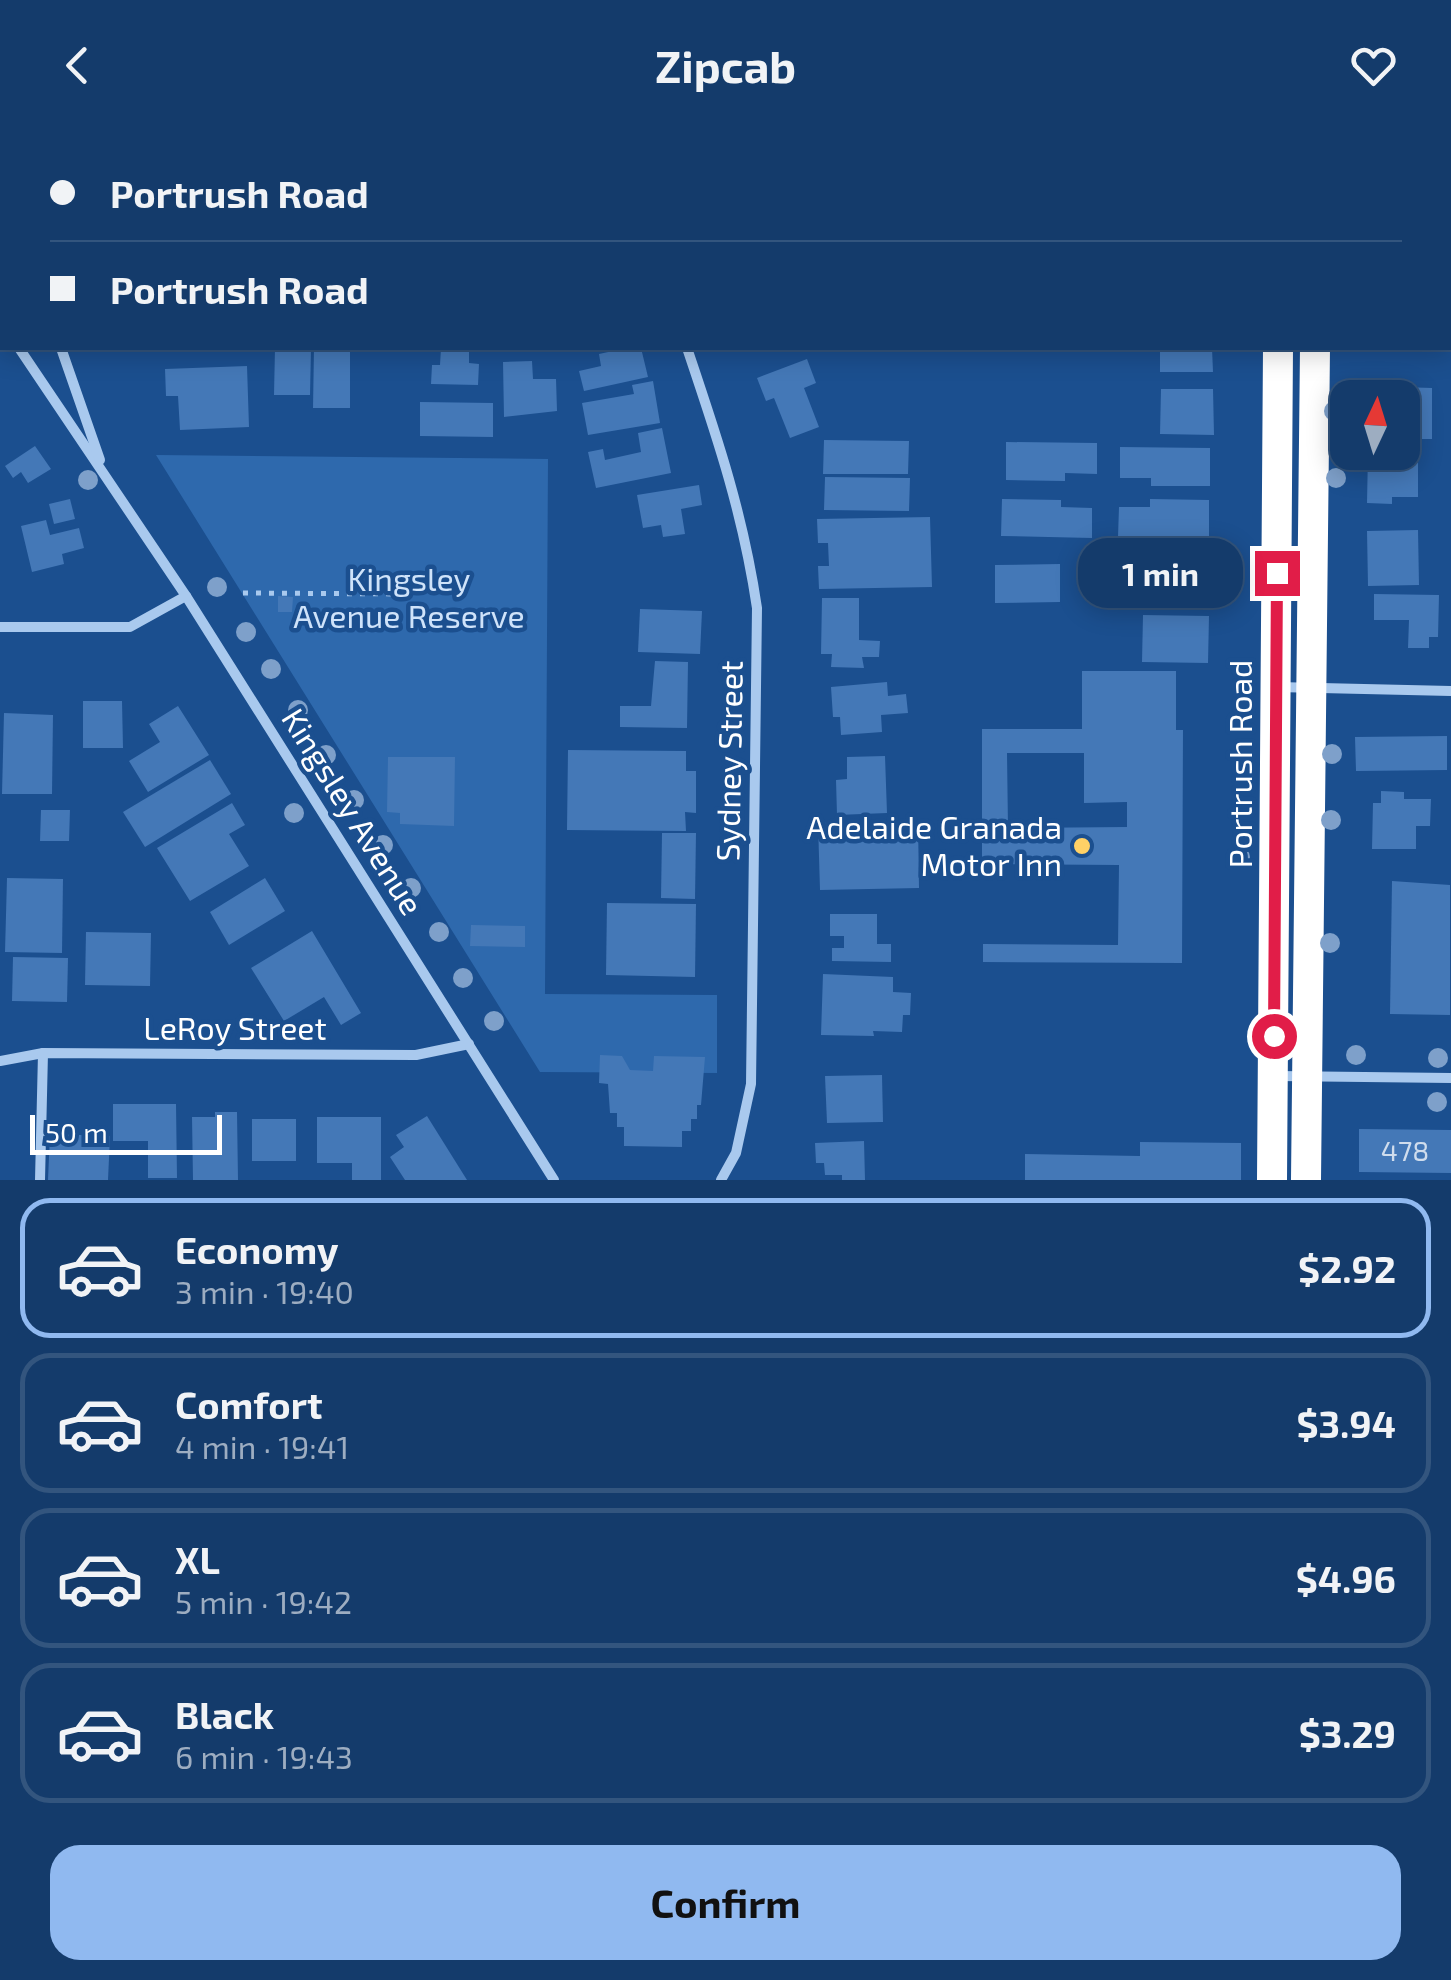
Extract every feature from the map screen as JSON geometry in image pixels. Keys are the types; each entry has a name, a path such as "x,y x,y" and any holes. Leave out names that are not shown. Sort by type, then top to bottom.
{"highway":[{"name":"Portrush Road","path":"1272,1180 1278,350"},
{"path":"1306,1180 1315,350"}],"street":[{"name":"Kingsley Avenue","path":"20,350 186,596 554,1180"},
{"name":"Kingsley Avenue","path":"62,350 104,473"},
{"name":"Sydney Street","path":"688,350 733,484 758,608 750,1084 736,1153 721,1180"},
{"path":"0,626 130,627 186,596"},
{"path":"1276,687 1451,692"},
{"name":"LeRoy Street","path":"0,1061 42,1052 416,1055 468,1044"},
{"path":"40,1180 42,1052"},
{"path":"1273,1076 1451,1078"}],"path":[{"path":"243,593 408,594"}],"green space":[{"name":"Kingsley Avenue Reserve","path":"156,455 548,459 545,994 717,995 717,1073 540,1072"}],"building":[{"path":"275,350 311,350 310,395 274,395"},
{"path":"314,350 350,350 350,408 313,408"},
{"path":"441,350 469,350 469,363 479,364 478,385 431,384 432,365 440,365"},
{"path":"641,350 648,377 584,391 579,371 601,366 599,354"},
{"path":"1160,350 1212,350 1213,372 1160,372"},
{"path":"807,359 816,383 804,388 819,427 790,438 774,398 766,401 757,378"},
{"path":"532,361 533,379 556,379 557,411 504,417 503,362"},
{"path":"247,366 249,427 180,430 178,396 166,396 165,369"},
{"path":"653,381 660,423 588,435 582,403 634,394 632,385"},
{"path":"1420,388 1432,388 1432,439 1420,439"},
{"path":"1161,389 1213,389 1214,435 1160,434"},
{"path":"420,402 493,403 493,437 420,436"},
{"path":"662,428 671,473 596,488 588,452 603,449 605,460 641,452 638,433"},
{"path":"824,440 909,441 908,474 823,474"},
{"path":"1006,442 1097,443 1097,474 1065,473 1065,481 1006,480"},
{"path":"35,446 51,469 28,483 21,472 13,478 5,466"},
{"path":"1120,447 1210,448 1210,486 1151,486 1151,478 1120,478"},
{"path":"1368,470 1418,470 1418,497 1392,497 1392,504 1367,503"},
{"path":"825,477 910,478 909,511 824,510"},
{"path":"699,485 702,505 681,509 685,534 663,537 661,525 643,528 637,495"},
{"path":"70,499 75,519 54,524 49,504"},
{"path":"1002,499 1061,500 1061,507 1092,508 1092,538 1001,536"},
{"path":"1150,499 1209,500 1209,538 1118,537 1119,507 1150,507"},
{"path":"930,517 932,587 819,589 818,566 829,566 828,543 818,543 817,519"},
{"path":"46,520 50,535 79,528 84,548 62,554 64,564 32,572 21,526"},
{"path":"1418,530 1419,585 1368,586 1367,531"},
{"path":"1060,564 1060,602 995,603 995,565"},
{"path":"1151,566 1216,566 1216,604 1151,604"},
{"path":"1374,594 1439,595 1438,637 1429,637 1429,648 1408,648 1409,620 1374,620"},
{"path":"278,596 293,597 292,612 278,612"},
{"path":"822,598 859,598 859,640 880,641 879,657 862,657 864,668 831,667 832,654 821,654"},
{"path":"640,609 702,611 700,654 638,652"},
{"path":"1143,615 1209,616 1208,663 1142,662"},
{"path":"655,661 688,662 687,728 620,727 620,706 651,706"},
{"name":"Adelaide Granada Motor Inn","path":"1082,671 1176,671 1176,730 1183,730 1182,963 983,962 983,944 1118,945 1119,865 982,864 982,729 1082,729","holes":["1007,753 1084,753 1084,803 1127,802 1127,827 1008,828"]},
{"path":"887,682 888,696 906,694 908,713 881,715 882,732 841,735 840,717 833,717 831,687"},
{"path":"83,701 122,701 123,748 83,748"},
{"path":"178,706 209,755 148,792 129,761 160,742 149,724"},
{"path":"4,713 53,715 52,794 2,794"},
{"path":"1447,736 1447,770 1356,771 1355,737"},
{"path":"568,750 686,751 686,771 696,771 696,813 685,812 686,831 567,830"},
{"path":"885,756 887,813 837,815 836,780 847,779 847,757"},
{"path":"388,757 455,757 454,826 400,824 400,813 387,812"},
{"path":"210,760 231,794 145,847 123,812"},
{"path":"1381,791 1404,792 1404,799 1431,799 1430,826 1416,826 1416,849 1372,849 1373,803 1381,803"},
{"path":"232,803 245,825 229,834 249,866 190,901 157,848"},
{"path":"41,810 70,810 69,841 40,841"},
{"path":"918,821 919,888 820,890 818,823"},
{"path":"662,833 696,833 695,899 661,898"},
{"path":"7,878 63,879 62,953 5,952"},
{"path":"265,878 285,911 229,945 210,912"},
{"path":"1392,881 1450,885 1450,1015 1390,1014"},
{"path":"607,903 696,904 695,977 606,975"},
{"path":"830,914 877,914 877,944 891,944 891,962 832,961 832,948 844,948 844,936 830,936"},
{"path":"471,925 525,926 525,947 470,946"},
{"path":"312,931 361,1013 341,1025 324,997 284,1021 251,968"},
{"path":"86,932 151,933 150,986 85,985"},
{"path":"13,957 68,958 67,1002 12,1001"},
{"path":"823,974 893,977 893,992 911,993 910,1015 903,1015 902,1032 821,1035"},
{"path":"600,1055 622,1056 630,1070 653,1071 654,1056 705,1057 701,1105 697,1105 697,1119 691,1119 691,1131 682,1131 682,1147 624,1146 624,1127 617,1127 617,1113 610,1113 608,1084 599,1083"},
{"path":"882,1075 883,1122 827,1123 825,1076"},
{"path":"113,1104 176,1104 177,1178 148,1178 148,1141 113,1141"},
{"path":"215,1112 237,1112 238,1180 193,1180 192,1117 215,1117"},
{"path":"427,1116 467,1180 405,1180 390,1157 404,1147 396,1135"},
{"path":"317,1117 381,1117 381,1180 352,1180 352,1163 317,1163"},
{"path":"252,1119 296,1119 296,1161 252,1161"},
{"path":"1359,1129 1451,1130 1451,1173 1359,1172"},
{"path":"50,1134 110,1136 108,1180 48,1180"},
{"path":"864,1141 865,1180 825,1175 824,1163 816,1163 815,1143"},
{"path":"1140,1142 1241,1143 1241,1180 1025,1180 1025,1154 1140,1156"}],"place":[{"name":"Adelaide Granada Motor Inn","path":"1082,846"}],"route":[{"path":"1274,1036 1277,573"}]}
